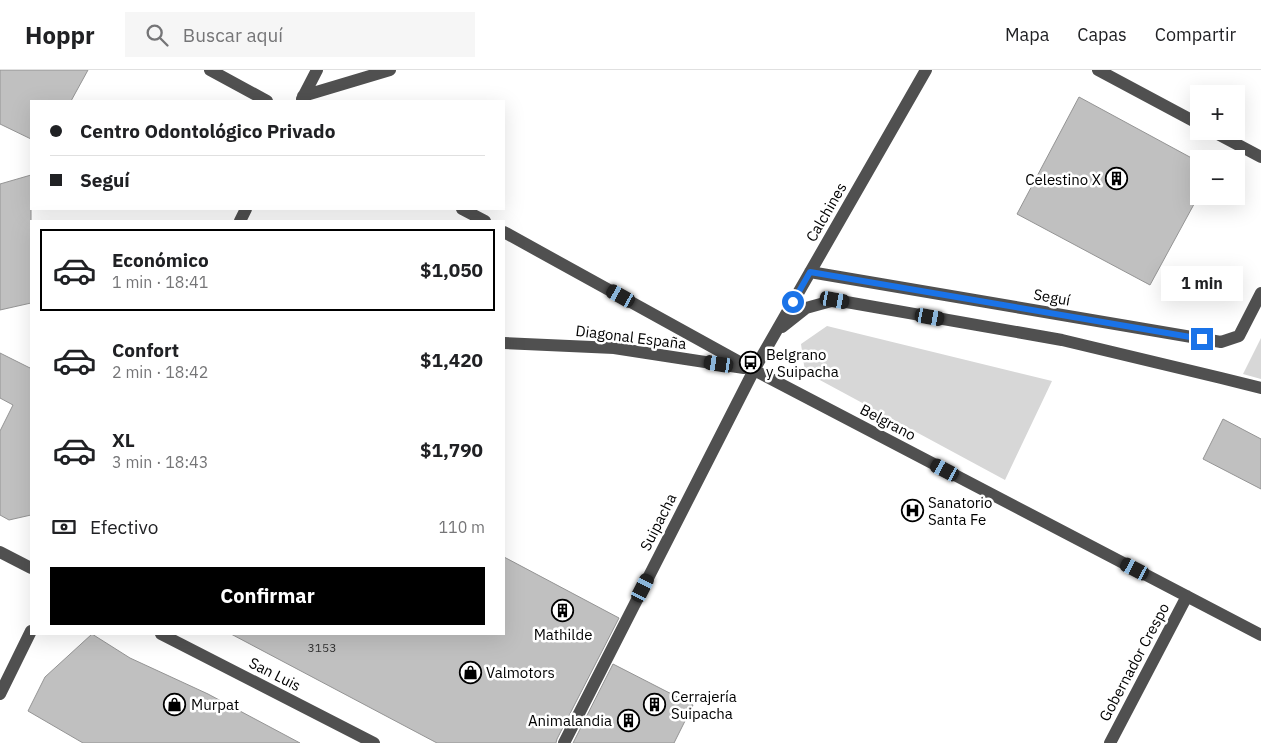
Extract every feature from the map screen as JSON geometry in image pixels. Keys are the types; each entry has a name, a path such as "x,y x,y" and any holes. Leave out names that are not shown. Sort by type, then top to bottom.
{"street":[{"path":"210,70 265,100"},
{"path":"302,99 317,70"},
{"path":"302,99 390,70"},
{"name":"Calchines","path":"754,370 926,70"},
{"path":"1098,70 1190,119"},
{"path":"1229,140 1261,157"},
{"path":"464,210 483,220"},
{"name":"Belgrano","path":"505,233 754,370 1261,635"},
{"name":"Seguí","path":"810,272 1221,342 1239,336 1261,293"},
{"path":"776,332 806,308 835,300 1062,340 1261,388"},
{"name":"Diagonal España","path":"505,343 614,348 754,370"},
{"name":"Suipacha","path":"564,743 754,370"},
{"path":"0,552 30,567"},
{"name":"Gobernador Crespo","path":"1110,743 1187,596"},
{"path":"0,694 30,634"},
{"name":"San Luis","path":"163,635 374,743"}],"shaded area":[{"path":"827,326 1052,381 1005,480 805,372 801,344"},
{"path":"1261,338 1261,379 1243,374"}],"building":[{"path":"0,70 88,70 72,100 30,100 30,139 0,124"},
{"name":"Celestino X","path":"1079,97 1190,157 1190,205 1194,205 1150,285 1017,214"},
{"path":"30,175 30,303 0,310 0,184"},
{"path":"0,353 30,368 30,515 9,520 0,515 0,431 13,405 0,398"},
{"path":"1223,419 1261,439 1261,489 1203,459"},
{"name":"Valmotors","path":"505,558 619,618 556,743 437,743 233,635 505,635"},
{"path":"91,635 94,635 130,658 208,694 300,743 83,743 28,711 45,677"},
{"path":"613,664 693,705 674,743 573,743"}],"place":[{"name":"Celestino X","path":"1117,179"},
{"name":"Belgrano y Suipacha","path":"750,363"},
{"name":"Sanatorio Santa Fe","path":"912,511"},
{"name":"Mathilde","path":"563,611"},
{"name":"Valmotors","path":"470,672"},
{"name":"Murpat","path":"175,704"},
{"name":"Cerrajería Suipacha","path":"655,705"},
{"name":"Animalandia","path":"628,720"}],"route":[{"path":"793,302 810,272 1202,339"}]}
